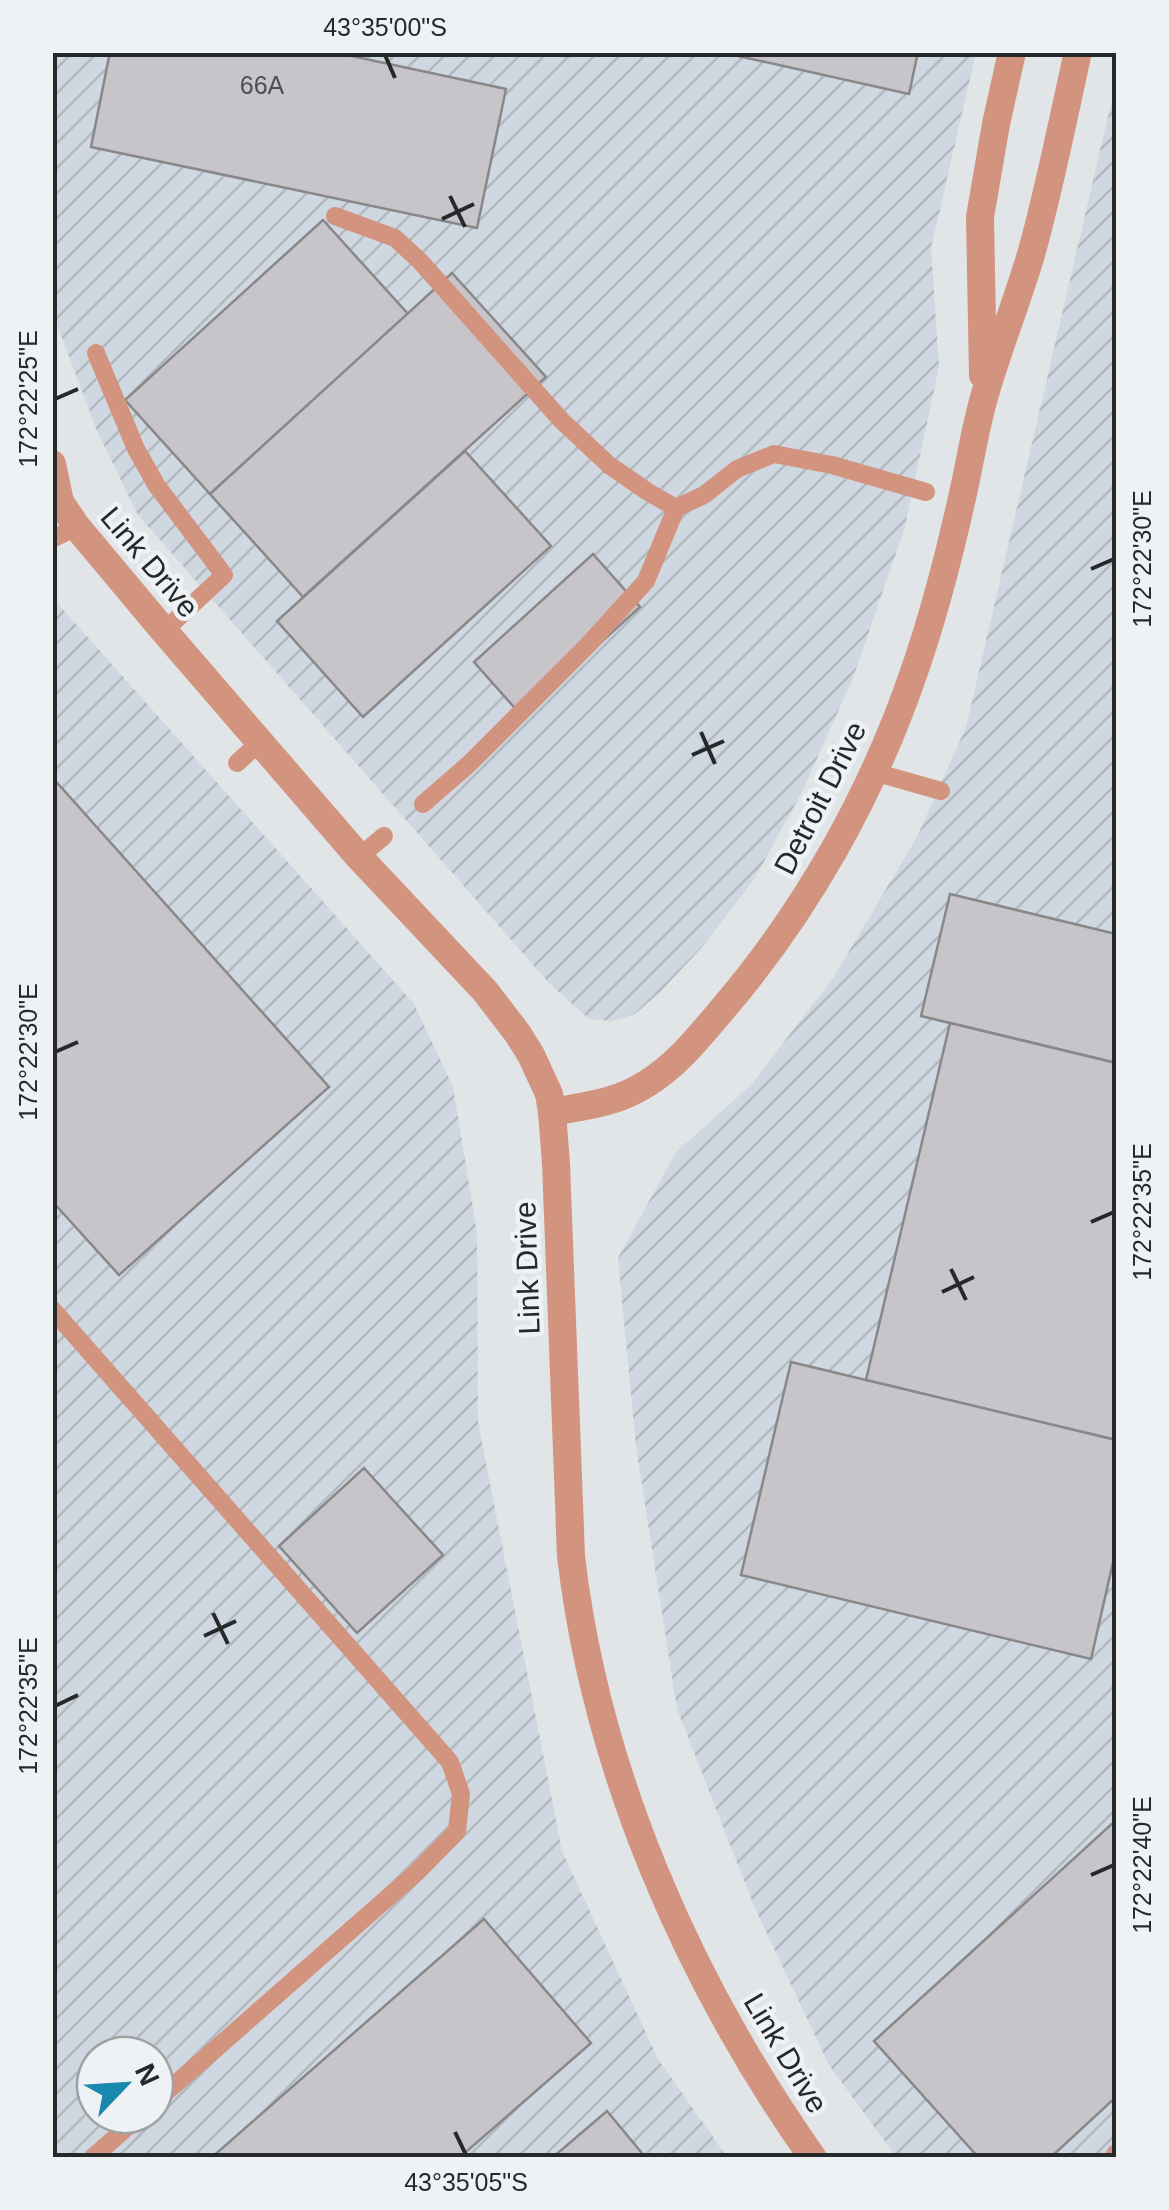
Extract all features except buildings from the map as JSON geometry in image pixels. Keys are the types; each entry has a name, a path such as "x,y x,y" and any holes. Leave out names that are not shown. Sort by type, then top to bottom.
{"street":[{"name":"Detroit Drive","path":"984,397 980,218 1012,52"},
{"name":"Detroit Drive","path":"552,1112 622,1097 664,1072 691,1046 764,959 796,913 874,772 930,621 984,397 1032,251 1078,52"},
{"name":"Link Drive","path":"52,464 65,533 164,632 359,856 485,991 536,1065 552,1112 571,1556 588,1666 626,1794 676,1917 737,2038 812,2158"}],"lane":[{"path":"335,216 395,238 561,420 609,465 676,508"},
{"path":"96,353 136,449 157,486 224,575 164,632"},
{"path":"423,804 469,764 587,646 646,581 676,508 738,470 774,454 832,465 926,492"},
{"path":"237,762 260,742"},
{"path":"874,772 941,791"},
{"path":"359,856 384,836"},
{"path":"52,1310 450,1762 462,1794 457,1831 417,1872 175,2084"},
{"path":"92,2158 118,2135"}],"shaded area":[{"path":"53,53 976,53 931,248 939,367 904,530 853,678 802,792 755,878 704,945 634,1015 611,1021 589,1019 549,983 138,515 97,431 53,314"},
{"path":"1116,82 1116,2157 896,2157 829,2065 754,1906 677,1709 636,1447 618,1258 676,1152 751,1085 833,978 917,837 966,727"},
{"path":"52,597 414,1004 453,1087 477,1233 478,1422 562,1851 658,2059 727,2157 53,2157"}]}
